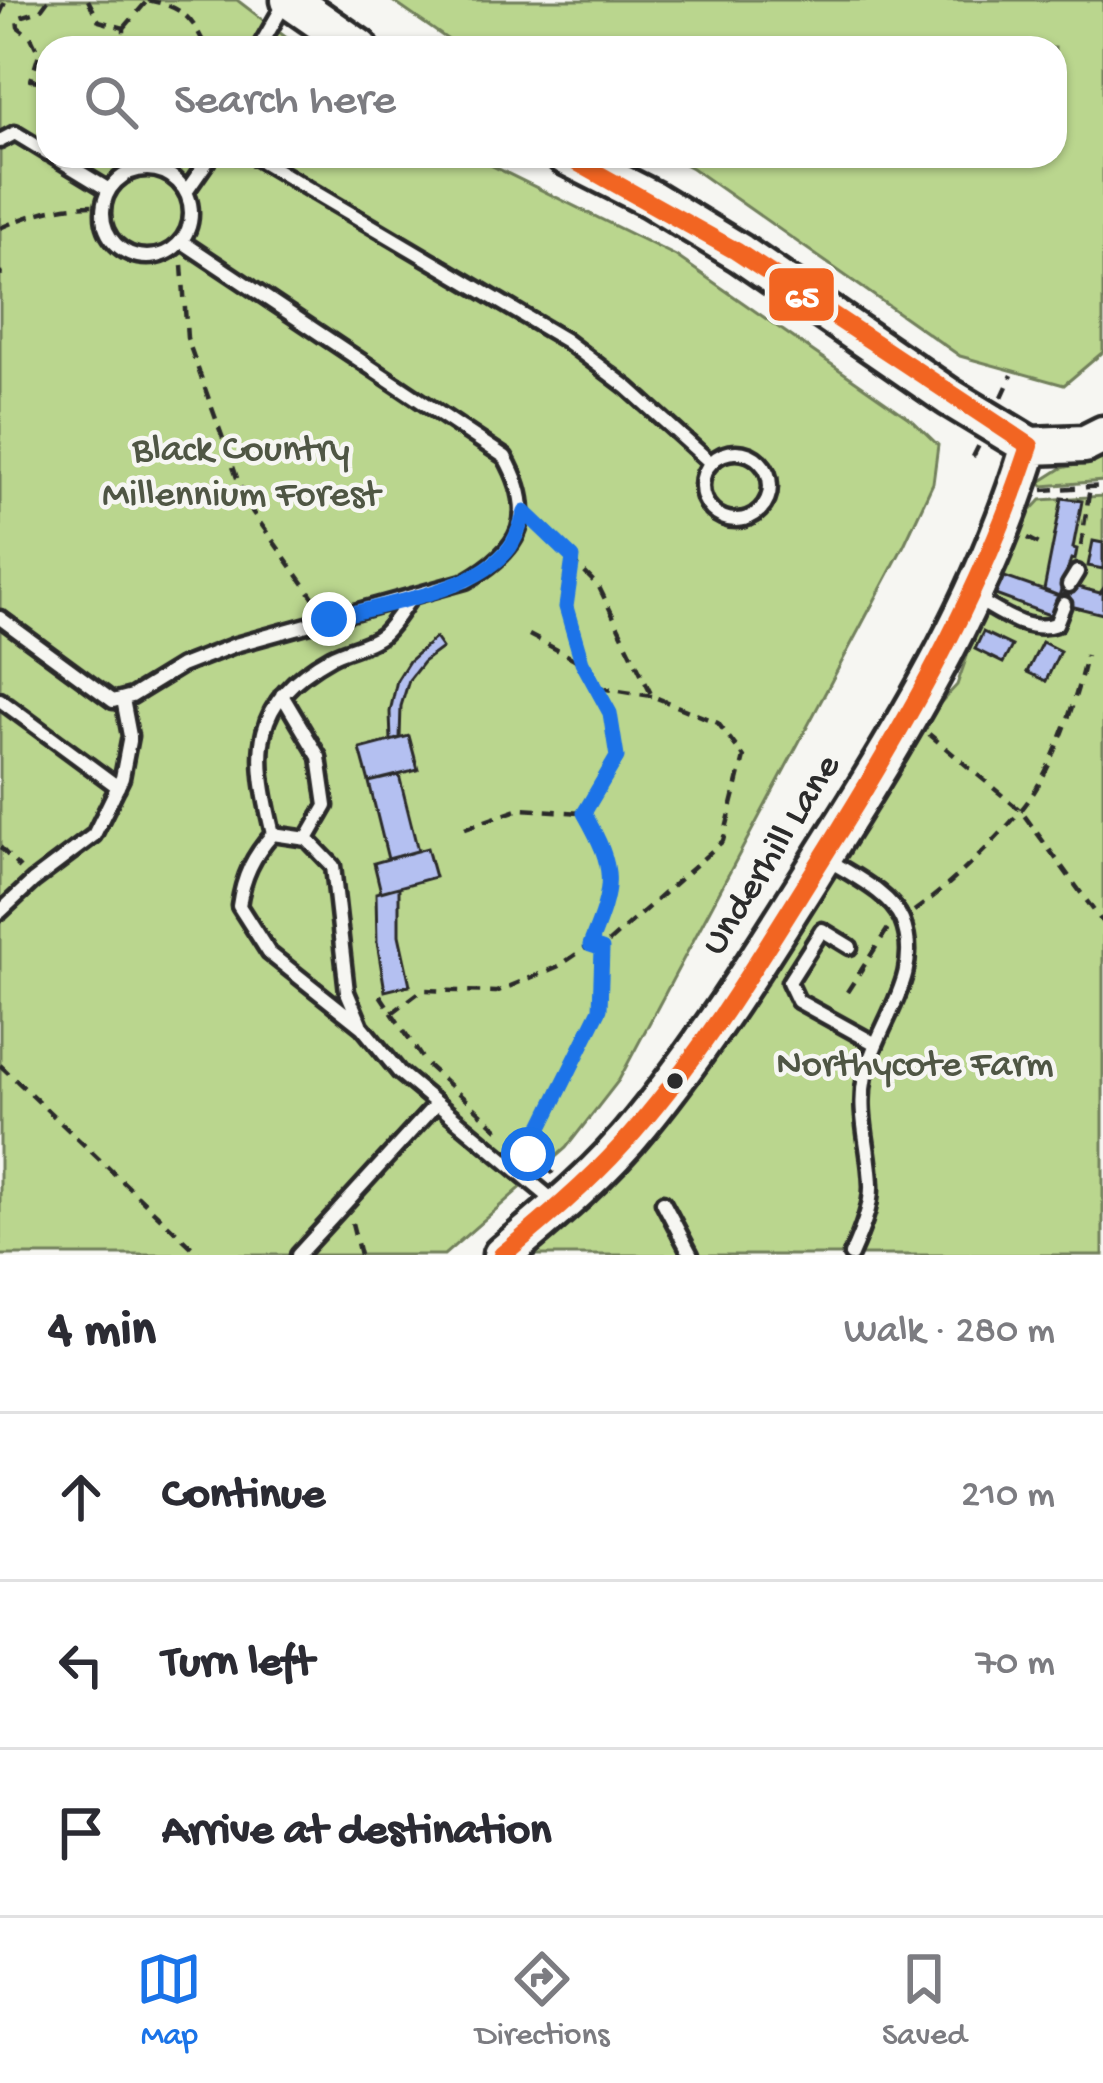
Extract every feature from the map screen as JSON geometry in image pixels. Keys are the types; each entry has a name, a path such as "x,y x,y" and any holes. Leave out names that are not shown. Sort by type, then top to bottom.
{"street":[{"path":"288,0 341,36"},
{"path":"590,168 740,253 949,397 1030,446 1085,444 1103,435"},
{"name":"Underhill Lane","path":"502,1255 568,1199 642,1123 756,965 911,718 1016,494 1030,446"}],"lane":[{"path":"266,36 288,0"},
{"path":"0,141 15,134 36,146"},
{"path":"73,168 110,190"},
{"path":"136,168 110,190 104,205 108,233 128,253 157,256 181,241 190,217 186,192 164,172 150,168"},
{"path":"186,192 203,168"},
{"path":"273,168 565,340 628,388 711,463"},
{"path":"0,618 113,701 217,652 466,581 494,565 513,543 525,512 519,482 505,457 181,241"},
{"path":"730,453 761,463 770,483 758,513 725,519 708,506 702,484 711,463 730,453"},
{"path":"273,834 260,768 265,722 289,683 335,654 382,634 413,596"},
{"path":"971,596 1039,628 1055,624 1064,604"},
{"path":"282,694 319,757 326,806 307,839"},
{"path":"0,912 94,835 118,787 130,736 123,698"},
{"path":"0,700 118,787"},
{"path":"273,834 307,839 333,866 346,992 362,1027"},
{"path":"273,834 255,854 242,882 238,906 269,953 362,1027 399,1072 436,1104 568,1199"},
{"path":"824,856 891,903 902,919 910,954 902,988 874,1043 864,1080 861,1129 872,1188 851,1255"},
{"path":"850,947 823,930 789,982 798,1001 874,1043"},
{"path":"298,1255 436,1104"},
{"path":"663,1202 691,1255"}],"path":[{"path":"0,14 7,0"},
{"path":"36,48 18,27 17,18 40,11 48,0"},
{"path":"88,0 99,21 124,28"},
{"path":"124,36 124,28 148,1 169,3 183,12 200,36"},
{"path":"0,227 73,205 104,205"},
{"path":"181,241 188,338 246,503 329,619"},
{"path":"1016,494 1103,486"},
{"path":"1081,546 1090,487"},
{"path":"525,512 599,587 652,696"},
{"path":"573,558 566,607 582,662 610,713 617,757 584,813"},
{"path":"529,635 582,662"},
{"path":"847,992 884,930 942,888 1021,811 1046,769 1086,655"},
{"path":"528,1154 600,1009 602,949 723,841 744,757 718,723 652,696 599,688"},
{"path":"911,718 1021,811 1103,922"},
{"path":"465,828 520,809 584,813"},
{"path":"392,1012 422,990 496,992 559,966 590,945 610,893 605,850 584,813"},
{"path":"0,847 33,881"},
{"path":"590,945 602,949"},
{"path":"380,995 426,1064 528,1154 568,1199"},
{"path":"0,1065 200,1255"},
{"path":"348,1206 360,1255"}],"green space":[{"name":"Black Country Millennium Forest","path":"0,0 237,0 284,36 36,36 36,168 496,168 676,256 913,421 938,445 933,483 619,1080 566,1148 444,1255 0,1255"},
{"path":"391,0 1103,0 1103,352 1064,385 960,356 692,168 1067,168 1067,36 443,36"},
{"path":"1103,459 1103,481 1043,486 1040,482 1062,468"},
{"name":"Northycote Farm","path":"1103,496 1103,1255 529,1255 930,714 957,685 996,573 1028,514 1041,500"}],"building":[{"path":"1062,498 1082,501 1075,560 1071,559 1059,596 1044,590"},
{"path":"1093,541 1103,543 1103,569 1088,566"},
{"path":"996,574 1059,596 1052,616 990,593"},
{"path":"1063,583 1100,593 1103,589 1103,614 1058,603"},
{"path":"983,632 1012,646 1003,663 975,649"},
{"path":"435,638 442,648 409,680 401,706 400,738 391,741 390,712 397,680 409,661"},
{"path":"1042,642 1060,651 1046,681 1027,672"},
{"path":"409,736 418,770 369,782 360,749"},
{"path":"399,775 418,851 388,859 369,782"},
{"path":"427,848 435,877 381,892 374,863"},
{"path":"399,887 399,935 410,985 385,991 376,893"}],"transit line":[{"name":"65","path":"587,168 736,251 1030,446"},
{"name":"65","path":"502,1255 623,1144 678,1077 752,970 882,761 938,659 988,555 1030,446"}],"route":[{"path":"329,619 466,581 494,565 513,543 525,512 573,558 566,607 582,662 610,713 617,757 584,813 605,850 610,893 590,945 602,949 600,1009 528,1154"}]}
